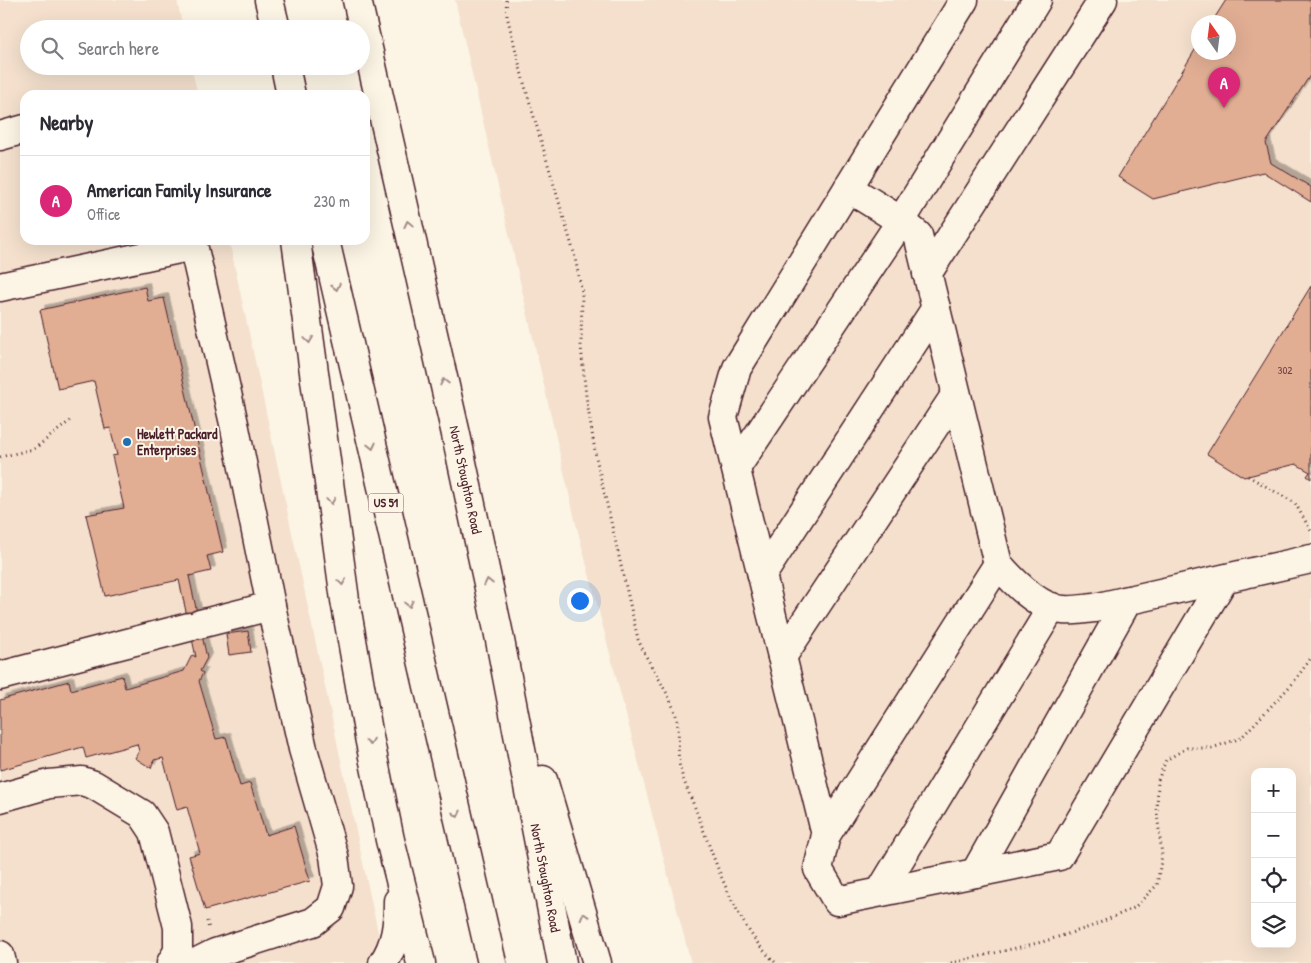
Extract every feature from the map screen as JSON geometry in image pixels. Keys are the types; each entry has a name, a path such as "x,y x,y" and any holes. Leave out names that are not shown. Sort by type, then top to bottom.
{"main road":[{"path":"264,0 267,20"},
{"path":"269,0 274,20"},
{"name":"North Stoughton Road","path":"357,0 362,20"},
{"path":"826,835 723,417 736,368 964,0"},
{"path":"736,468 901,221 1038,0"},
{"path":"927,274 1103,0"},
{"name":"North Stoughton Road","path":"370,57 455,430 498,630 562,963"},
{"path":"274,75 276,90"},
{"path":"287,75 290,90"},
{"path":"0,136 20,130"},
{"path":"848,188 901,221 918,235 998,564 1018,587 1041,602 1062,610 1094,608 1311,559"},
{"path":"0,288 184,245"},
{"path":"0,798 49,784 82,781 94,785 142,814 154,832 178,927 180,962 313,922 331,908 338,886 334,856 306,764 271,606 235,428 193,245"},
{"path":"297,245 345,600 369,737 390,840 420,963"},
{"name":"US 51","path":"326,245 492,963"},
{"path":"762,575 936,308"},
{"path":"782,657 956,394"},
{"path":"998,564 826,835 818,868 837,901 1059,856 1224,579"},
{"path":"976,873 1128,600"},
{"path":"0,676 271,606"},
{"path":"880,892 1052,606"},
{"path":"498,630 597,963"},
{"path":"383,963 390,952 397,931 398,903 390,840"},
{"path":"0,955 2,963"}],"path":[{"path":"506,0 507,16 524,84 574,253 582,292 582,346 586,396 596,457 638,639 675,712 680,764 714,858 736,908 765,953 776,963"},
{"path":"0,457 34,449 70,421"},
{"path":"1248,476 1296,504 1311,531"},
{"path":"951,963 1050,939 1090,927 1134,908 1157,884 1162,855 1157,813 1158,780 1166,760 1187,748 1212,748 1241,738 1293,683 1311,658"}],"shaded area":[{"path":"0,0 177,0 181,20 20,20 20,75 193,75 197,90 20,90 20,245 230,245 386,963 0,963"},
{"path":"455,0 1311,0 1311,963 691,963 576,524"}],"building":[{"path":"1226,0 1311,0 1311,74 1266,143 1271,163 1311,187 1311,202 1263,172 1153,199 1118,177 1191,57 1191,60 1236,60 1236,15 1216,15"},
{"path":"1311,286 1311,479 1307,476 1310,472 1296,464 1244,477 1207,454"},
{"path":"145,287 148,301 164,298 223,552 207,556 211,571 189,576 207,658 200,671 203,673 199,681 216,739 226,737 240,786 250,783 266,835 294,826 310,881 205,910 189,856 200,853 187,807 177,810 163,758 154,760 151,768 135,758 139,751 137,744 86,758 83,747 0,770 0,700 69,681 71,690 122,676 125,688 184,671 192,655 196,657 179,580 105,596 86,515 124,508 112,456 117,455 110,428 105,429 94,381 58,389 40,310"},
{"path":"248,631 251,652 229,655 226,634"}],"place":[{"name":"American Family Insurance","path":"1224,108"},
{"name":"Hewlett Packard Enterprises","path":"127,442"}]}
